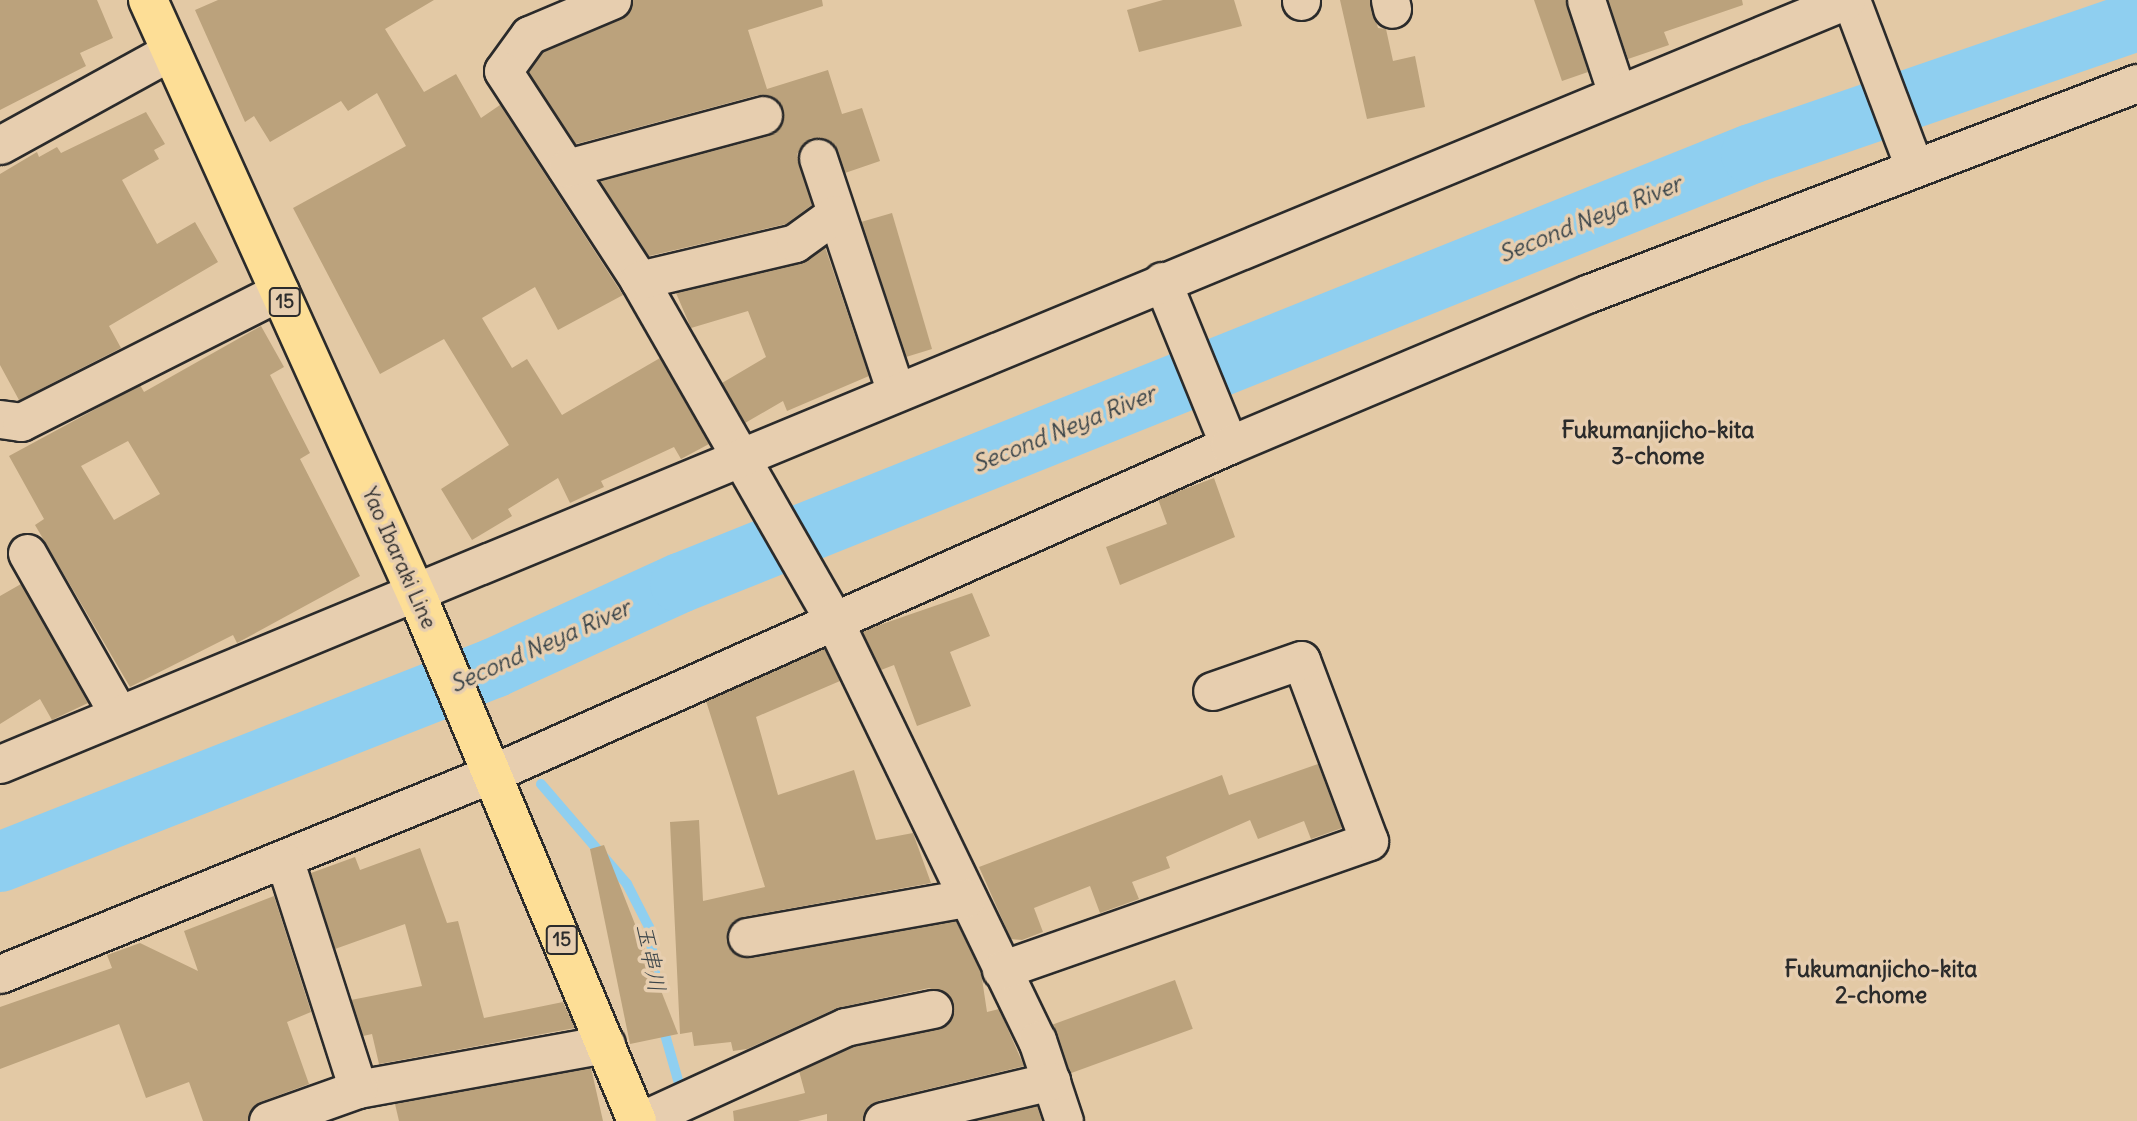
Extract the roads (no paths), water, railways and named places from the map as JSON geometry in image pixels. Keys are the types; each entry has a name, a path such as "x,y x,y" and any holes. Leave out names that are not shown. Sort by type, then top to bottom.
{"main road":[{"name":"Yao Ibaraki Line","path":"148,0 418,598 606,1044 647,1117"}],"street":[{"path":"612,0 529,35 503,71 639,279 834,621 1037,1040 1064,1121"},
{"path":"1586,0 1617,94"},
{"path":"0,764 118,713 418,598 742,456 1849,0 1913,164"},
{"path":"0,145 171,51"},
{"path":"0,974 285,861 490,766 834,621 1229,445 1913,164 2137,83"},
{"path":"566,169 763,115"},
{"path":"818,158 896,392"},
{"path":"639,279 795,243 835,214"},
{"path":"1162,281 1229,445"},
{"path":"0,419 21,422 280,291"},
{"path":"27,553 118,713"},
{"path":"1001,970 1369,841 1301,660 1212,691"},
{"path":"285,861 358,1089"},
{"path":"747,937 967,898"},
{"path":"647,1117 845,1027 933,1009"},
{"path":"268,1121 358,1089 606,1044"},
{"path":"883,1121 1051,1081"}],"waterway":[{"name":"Second Neya River","path":"0,862 494,668 680,583 1751,154 2137,21"},
{"name":"玉串川","path":"541,784 627,884 649,927 657,988"},
{"name":"玉串川","path":"662,1024 682,1094"}],"district":[{"name":"Fukumanjicho-kita 3-chome","path":"1658,443"},
{"name":"Fukumanjicho-kita 2-chome","path":"1881,982"}]}
